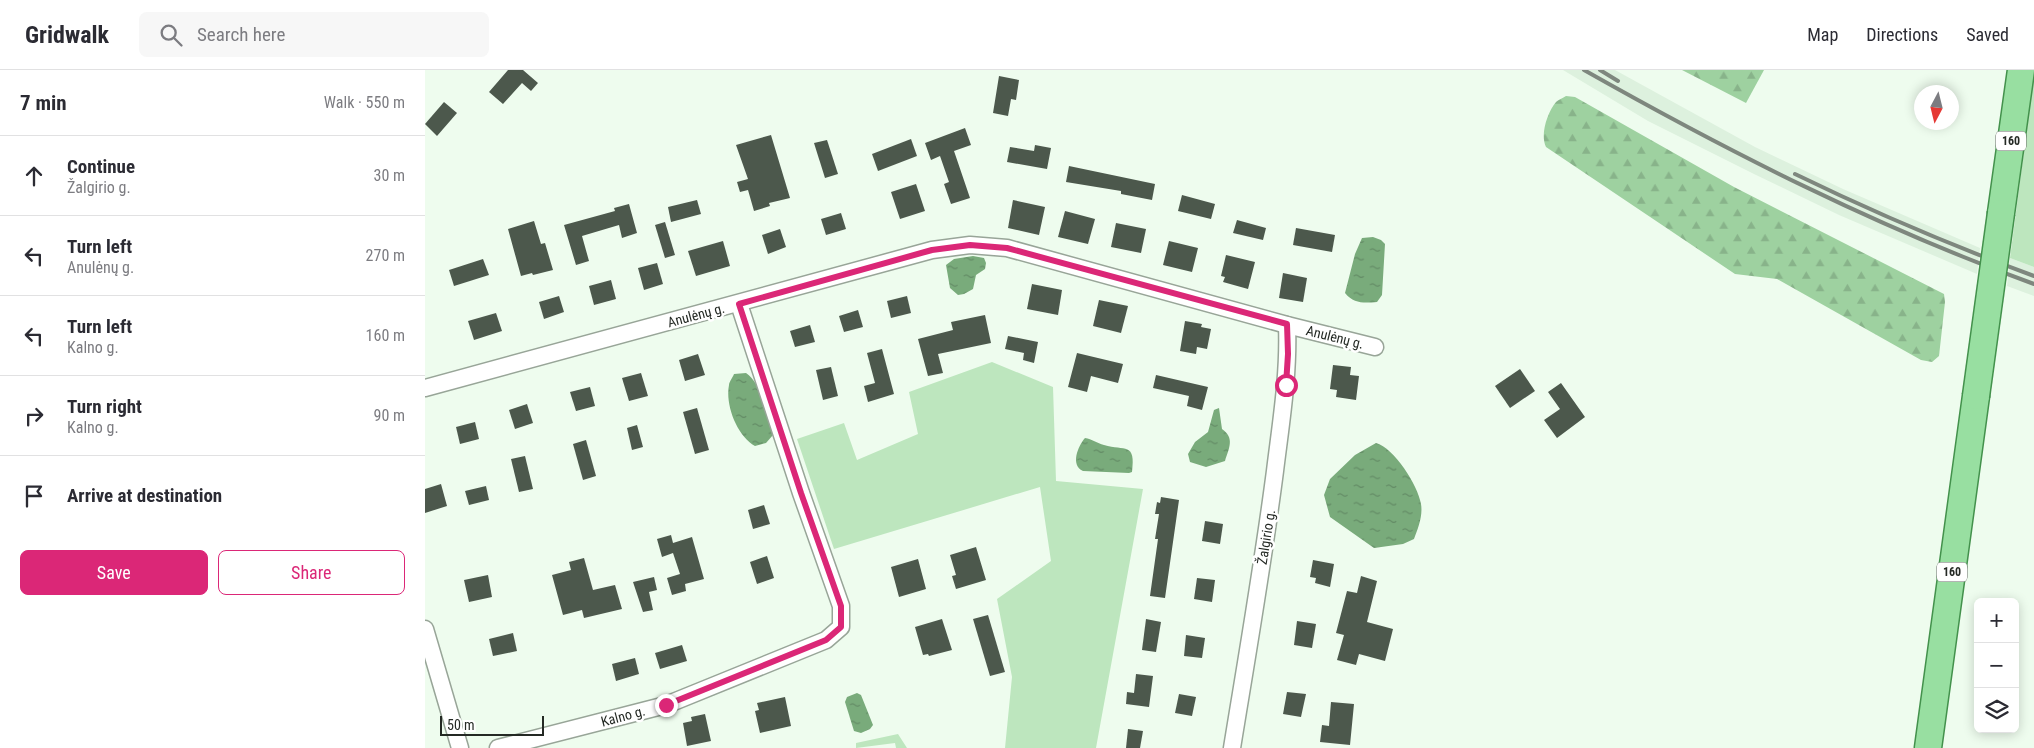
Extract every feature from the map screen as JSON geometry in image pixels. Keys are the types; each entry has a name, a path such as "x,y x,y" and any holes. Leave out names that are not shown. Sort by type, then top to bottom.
{"main road":[{"name":"160","path":"1927,748 2021,70"}],"street":[{"name":"Anulėnų g.","path":"425,388 932,250 970,245 1007,248 1375,346"},
{"name":"Kalno g.","path":"499,748 666,705 826,640 841,627 841,606 801,493 739,304"},
{"name":"Žalgirio g.","path":"1232,748 1270,512 1286,385 1287,324"},
{"path":"425,629 461,748"}],"shaded area":[{"path":"1563,70 1615,70 1755,147 1843,189 1980,248 1977,274 1839,215 1754,174 1648,121"},
{"path":"2034,75 2034,267 2010,258"},
{"path":"2010,258 2034,267 2034,296 2007,286"},
{"path":"992,362 1053,387 1056,481 1143,489 1096,748 1005,748 1012,677 997,599 1051,561 1040,487 834,549 797,439 844,423 857,460 918,434 909,392"},
{"path":"898,734 907,748 896,748 895,743 856,748 856,743"}],"green space":[{"path":"1682,70 1764,70 1746,103"},
{"path":"1566,96 1575,97 1734,187 1944,294 1945,302 1939,356 1932,362 1921,360 1777,279 1735,274 1546,147 1544,130 1547,118 1556,102"}],"water":[{"path":"1373,237 1385,244 1382,295 1377,302 1360,302 1348,297 1345,293 1355,254 1362,238"},
{"path":"973,256 984,258 986,263 985,269 976,275 973,289 958,295 950,288 946,265 954,259"},
{"path":"746,373 752,378 761,393 773,435 766,443 755,446 738,428 729,402 729,384 734,374"},
{"path":"1219,408 1222,429 1229,436 1230,440 1225,461 1206,467 1190,462 1188,454 1195,442 1208,432 1214,410"},
{"path":"1085,438 1111,447 1123,448 1130,452 1133,462 1132,472 1083,471 1079,468 1076,460 1080,446"},
{"path":"1376,443 1390,452 1404,468 1419,496 1421,513 1414,539 1403,544 1374,548 1330,517 1324,495 1330,479 1355,455"},
{"path":"857,693 861,695 873,725 870,729 861,733 854,731 845,702 847,697"}],"building":[{"path":"508,70 523,70 538,83 531,91 522,83 503,104 489,92"},
{"path":"999,76 1019,80 1016,100 1011,99 1008,116 993,113"},
{"path":"444,102 457,113 437,136 425,124"},
{"path":"965,128 971,145 954,151 970,198 951,204 944,184 949,182 940,156 931,160 925,143"},
{"path":"771,135 790,198 769,203 770,206 754,211 748,190 740,192 737,182 748,179 736,145"},
{"path":"911,139 917,156 878,171 872,154"},
{"path":"827,140 838,174 825,178 814,143"},
{"path":"1035,145 1051,148 1047,169 1007,162 1010,147 1034,151"},
{"path":"1069,166 1155,184 1152,200 1121,194 1121,191 1066,182"},
{"path":"916,184 925,211 900,219 891,192"},
{"path":"1182,195 1215,204 1211,219 1178,211"},
{"path":"697,200 701,214 671,222 668,207"},
{"path":"1013,200 1045,207 1039,235 1008,228"},
{"path":"629,204 637,233 622,238 619,225 582,236 589,261 576,265 564,225 615,211 614,208"},
{"path":"1065,211 1095,219 1088,244 1058,237"},
{"path":"841,213 846,229 826,235 821,219"},
{"path":"1237,220 1266,228 1263,240 1233,233"},
{"path":"534,221 541,244 545,243 553,270 521,276 508,229"},
{"path":"665,222 675,255 665,258 655,225"},
{"path":"1116,223 1146,229 1141,253 1111,247"},
{"path":"1296,228 1335,235 1332,252 1293,245"},
{"path":"780,229 786,247 768,254 762,235"},
{"path":"723,241 730,266 696,276 688,251"},
{"path":"1169,241 1198,248 1192,272 1163,265"},
{"path":"1226,255 1255,262 1248,289 1223,282 1225,277 1221,276"},
{"path":"483,259 489,275 454,286 449,270"},
{"path":"657,263 663,284 644,290 638,268"},
{"path":"1283,273 1307,278 1303,302 1279,298"},
{"path":"611,280 616,299 594,305 589,286"},
{"path":"1032,284 1062,290 1058,315 1027,309"},
{"path":"559,296 564,312 544,319 539,302"},
{"path":"907,296 911,313 891,318 887,301"},
{"path":"1099,300 1128,306 1121,333 1093,326"},
{"path":"858,310 863,327 844,332 839,316"},
{"path":"496,313 502,331 474,340 468,321"},
{"path":"985,315 991,343 938,354 943,373 928,376 918,339 953,330 951,322"},
{"path":"1185,321 1202,324 1201,327 1211,329 1207,349 1197,347 1196,354 1180,351"},
{"path":"810,325 815,342 795,347 790,331"},
{"path":"1008,336 1038,342 1034,363 1023,360 1024,353 1005,349"},
{"path":"882,349 894,394 868,402 864,386 875,383 867,353"},
{"path":"1077,353 1123,364 1118,383 1091,376 1087,392 1068,387"},
{"path":"698,354 705,375 685,381 679,360"},
{"path":"1333,365 1351,367 1350,375 1359,376 1356,400 1336,397 1337,390 1330,389"},
{"path":"831,367 838,396 823,400 816,370"},
{"path":"1520,369 1535,391 1510,408 1495,386"},
{"path":"641,373 648,396 629,401 622,378"},
{"path":"1156,375 1208,387 1202,410 1187,406 1189,396 1153,388"},
{"path":"1561,383 1585,417 1557,438 1544,420 1560,409 1548,392"},
{"path":"590,387 595,406 576,411 570,392"},
{"path":"527,404 533,423 515,429 509,410"},
{"path":"697,408 709,450 695,454 683,412"},
{"path":"475,422 479,439 460,444 456,427"},
{"path":"637,425 643,447 632,450 627,428"},
{"path":"586,440 596,476 583,480 573,444"},
{"path":"525,456 533,489 519,492 511,459"},
{"path":"441,484 447,506 425,513 425,489"},
{"path":"486,486 489,500 469,505 465,491"},
{"path":"1161,497 1179,500 1165,598 1150,596 1158,539 1155,539 1159,514 1155,514 1157,502 1160,503"},
{"path":"764,505 770,524 753,529 748,510"},
{"path":"1205,521 1223,524 1220,544 1202,541"},
{"path":"671,535 673,543 692,537 704,579 685,584 686,591 672,595 667,578 680,574 673,553 662,557 657,539"},
{"path":"976,547 986,580 956,589 952,576 956,575 950,555"},
{"path":"767,556 774,578 757,584 750,562"},
{"path":"584,558 593,590 615,585 622,609 584,618 582,610 563,615 552,575 571,570 569,562"},
{"path":"918,559 926,589 899,597 891,567"},
{"path":"1313,560 1334,564 1330,587 1315,583 1316,578 1310,577"},
{"path":"488,575 492,597 469,602 464,580"},
{"path":"1361,576 1377,581 1367,622 1393,629 1385,661 1359,654 1356,665 1337,660 1344,635 1336,633 1347,591 1357,593"},
{"path":"654,577 657,590 649,592 653,610 643,612 633,582"},
{"path":"1197,578 1215,580 1212,602 1194,599"},
{"path":"988,615 1005,672 990,676 973,619"},
{"path":"942,619 952,650 929,656 928,654 923,655 915,627"},
{"path":"1146,619 1161,622 1156,652 1142,650"},
{"path":"1297,621 1316,624 1312,648 1294,645"},
{"path":"513,633 517,651 493,656 489,639"},
{"path":"1186,635 1205,638 1202,658 1184,656"},
{"path":"682,645 687,661 660,669 655,653"},
{"path":"635,658 639,674 616,681 612,664"},
{"path":"1136,674 1153,676 1149,707 1126,704 1127,692 1134,693"},
{"path":"1287,692 1306,694 1301,717 1283,714"},
{"path":"1179,694 1196,697 1192,716 1175,713"},
{"path":"785,697 791,726 760,733 755,711 759,710 757,703"},
{"path":"1331,702 1354,704 1350,745 1320,742 1322,725 1329,726"},
{"path":"705,714 711,741 687,746 683,723 692,721 691,717"},
{"path":"1128,729 1143,731 1140,748 1126,748"}],"railway":[{"path":"1584,70 1749,159 1861,213 1976,262 2034,284"},
{"path":"1600,70 1618,81"},
{"path":"1795,174 1913,228 2034,276"}],"route":[{"path":"666,705 826,640 841,627 841,606 801,493 739,304 932,250 970,245 1007,248 1287,324 1286,385"}]}
